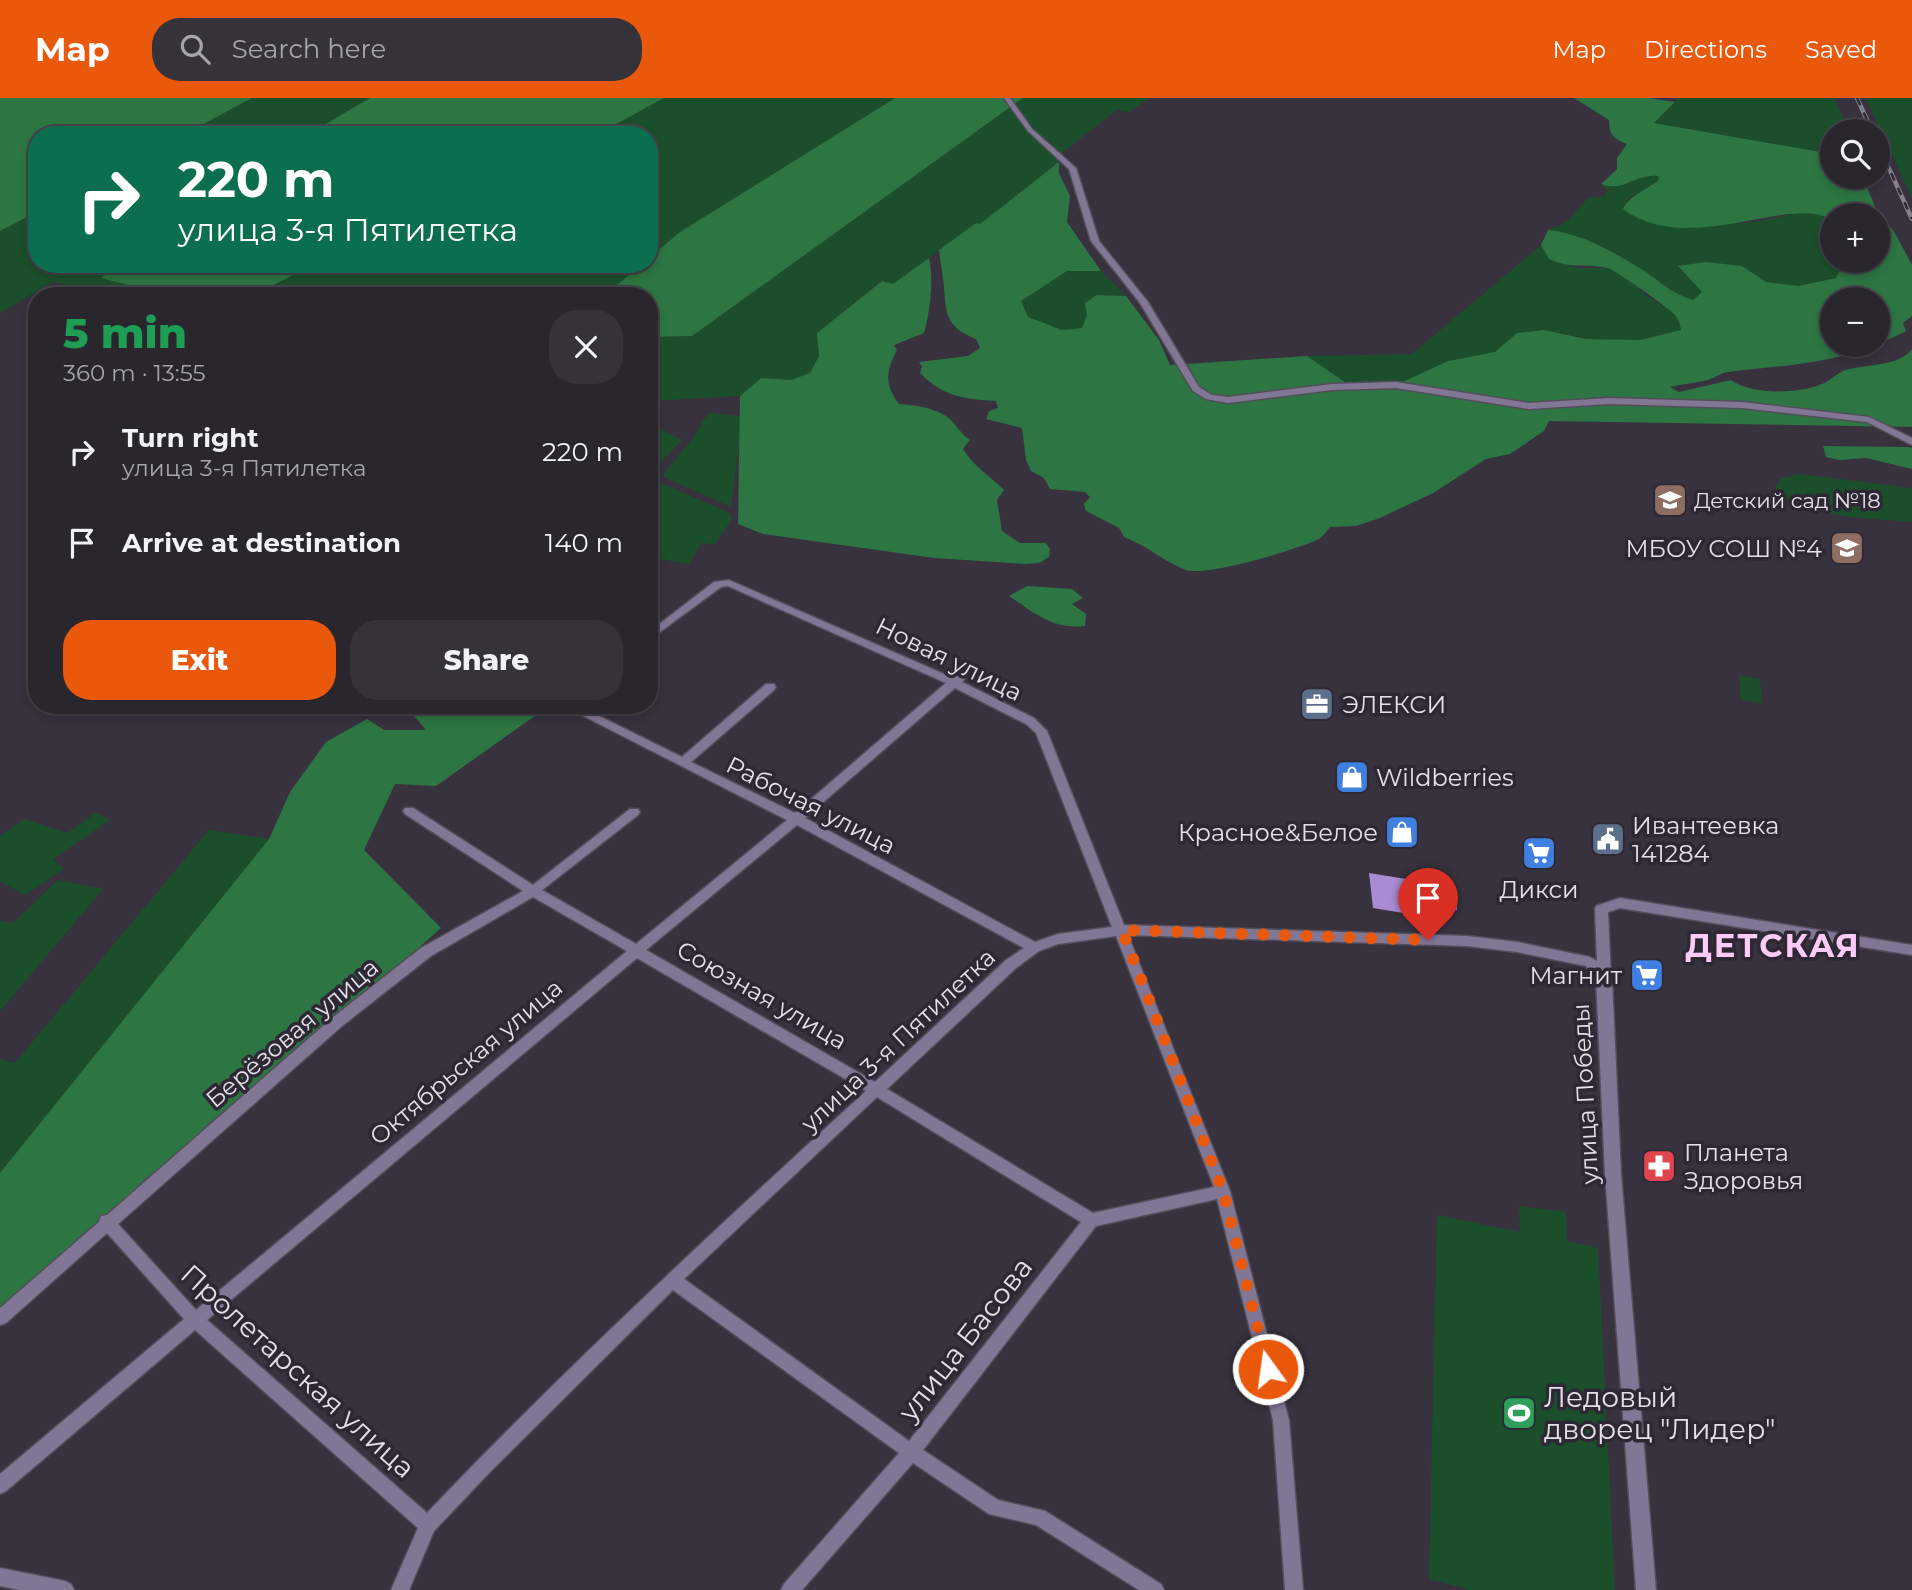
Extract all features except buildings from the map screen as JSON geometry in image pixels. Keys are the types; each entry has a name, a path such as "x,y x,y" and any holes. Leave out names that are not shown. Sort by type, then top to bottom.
{"street":[{"path":"1007,98 1016,114 1043,144 1072,168 1095,241 1144,302 1196,389 1209,397 1247,399 1367,384 1409,386 1529,406 1609,401 1742,405 1868,420 1912,442"},
{"name":"Новая улица","path":"658,630 718,584 729,583 958,678 1030,721 1041,731 1122,930 1223,1191 1281,1420 1294,1590"},
{"name":"Октябрьская улица","path":"0,1485 796,819 958,678"},
{"path":"683,763 770,687"},
{"name":"Рабочая улица","path":"585,714 796,819 1034,947"},
{"name":"Союзная улица","path":"409,811 533,891 638,949 1091,1220"},
{"name":"Берёзовая улица","path":"0,1318 106,1221 337,1022 426,952 533,891 634,812"},
{"name":"улица Победы","path":"1646,1590 1613,1174 1601,909 1620,903 1912,950"},
{"name":"улица 3-я Пятилетка","path":"400,1590 428,1525 482,1468 672,1280 1011,964 1034,947 1058,939 1122,930 1494,943 1590,962 1604,979"},
{"path":"1091,1220 1223,1191"},
{"name":"улица Басова","path":"790,1590 911,1452 1091,1220"},
{"name":"Пролетарская улица","path":"106,1221 195,1320 428,1525"},
{"path":"672,1280 911,1452 995,1508 1039,1517 1155,1590"},
{"path":"0,1577 65,1590"}],"green space":[{"path":"0,98 252,98 200,126 28,126 28,217 0,231"},
{"path":"252,98 370,98 322,126 200,126"},
{"path":"370,98 664,98 613,126 322,126"},
{"path":"664,98 895,98 680,232 658,250 658,126 613,126"},
{"path":"895,98 1023,98 692,336 658,337 658,287 615,287 631,273 658,273 658,250 680,232"},
{"path":"1023,98 1149,98 1129,112 1117,110 1058,156 1059,162 980,224 976,223 893,285 881,281 817,333 819,356 810,373 791,380 761,378 740,396 658,401 658,337 692,336"},
{"path":"1574,98 1649,98 1675,102 1654,123 1820,152 1820,189 1868,189 1873,203 1820,203 1820,216 1791,214 1707,227 1678,228 1649,222 1623,209 1634,196 1659,180 1658,176 1643,177 1616,186 1601,184 1617,169 1617,158 1627,144 1613,136 1609,120"},
{"path":"1679,98 1835,98 1843,119 1820,119 1820,152 1653,123"},
{"path":"1866,98 1912,98 1912,198 1890,150 1890,119 1876,119"},
{"path":"1059,162 1059,173 1070,196 1067,222 1101,271 1067,271 1021,301 1028,317 1062,330 1082,328 1087,315 1085,303 1097,295 1126,296 1159,340 1170,365 1307,356 1349,385 1396,385 1448,361 1495,352 1517,333 1544,330 1586,339 1640,340 1681,330 1671,311 1613,270 1549,259 1541,245 1548,230 1572,235 1606,249 1670,289 1693,300 1702,292 1678,266 1706,262 1742,266 1766,282 1798,286 1836,278 1839,273 1890,273 1890,226 1912,265 1912,316 1903,323 1906,331 1890,338 1890,287 1820,287 1820,357 1836,357 1722,373 1708,380 1670,387 1679,392 1731,380 1762,390 1800,390 1822,384 1846,370 1899,359 1912,349 1912,427 1549,421 1544,431 1510,454 1486,459 1433,493 1380,518 1356,526 1330,527 1319,539 1292,549 1212,570 1186,570 1124,537 1119,528 1086,511 1084,504 1090,497 1085,492 1050,489 1044,478 1031,471 1026,460 1022,428 986,419 989,411 998,408 996,401 946,392 920,373 922,367 919,362 968,356 980,348 976,339 957,328 948,315 939,250 976,223 980,224"},
{"path":"1645,174 1658,175 1659,180 1627,200 1729,222 1752,222 1799,213 1820,215 1820,273 1839,273 1837,278 1798,286 1766,282 1742,266 1678,267 1702,292 1693,300 1670,289 1606,249 1572,235 1548,230 1565,223 1588,198 1604,196 1608,191 1601,184 1618,186"},
{"path":"28,217 28,273 107,273 102,277 138,287 73,287 53,282 44,287 28,287 28,297 0,313 0,231"},
{"path":"1541,245 1549,259 1578,268 1607,268 1627,277 1644,294 1677,315 1681,330 1640,340 1586,339 1544,330 1517,333 1495,352 1448,361 1396,385 1349,385 1307,356 1412,354"},
{"path":"929,258 931,296 924,333 894,345 897,350 888,377 891,390 899,404 926,408 945,415 970,440 963,449 967,455 1004,490 997,500 1002,531 1020,543 1046,543 1050,549 1049,557 1039,563 1026,564 934,558 763,534 738,524 740,396 761,378 791,380 810,373 819,356 817,333 882,281 893,284"},
{"path":"1067,271 1101,271 1126,296 1097,295 1082,328 1062,330 1028,318 1021,301"},
{"path":"106,273 298,273 269,287 136,287 101,278"},
{"path":"298,273 631,273 615,287 269,287"},
{"path":"708,413 742,416 731,507 662,476 693,438"},
{"path":"658,428 682,440 662,461 658,461"},
{"path":"1823,446 1909,447 1912,448 1912,469 1866,458 1839,460 1826,457"},
{"path":"1800,474 1912,488 1912,522 1858,518 1801,506 1775,488 1781,478"},
{"path":"658,482 730,513 732,519 715,544 701,543 689,564 658,559"},
{"path":"1027,586 1072,589 1083,598 1072,604 1086,614 1085,626 1054,623 1009,596"},
{"path":"1739,675 1760,679 1762,703 1741,700"},
{"path":"413,714 538,714 436,786 395,784 364,850 441,928 0,1319 0,1173 269,839 290,792 326,742 367,719 384,730 426,730"},
{"path":"96,813 110,820 53,859 64,869 25,895 0,881 0,836 24,819 67,833"},
{"path":"209,830 269,839 0,1173 0,1059 15,1063"},
{"path":"58,880 103,889 0,1011 0,921 13,923"},
{"name":"Ледовый дворец \"Лидер\"","path":"1519,1206 1566,1212 1567,1241 1598,1248 1615,1590 1470,1590 1429,1579 1437,1215 1520,1232"}],"railway":[{"path":"1857,98 1867,119"},
{"path":"1890,170 1912,219"}],"place":[{"name":"Детский сад №18","path":"1670,500"},
{"name":"МБОУ СОШ №4","path":"1847,548"},
{"name":"ЭЛЕКСИ","path":"1317,704"},
{"name":"Wildberries","path":"1352,777"},
{"name":"Красное&Белое","path":"1402,832"},
{"name":"Ивантеевка 141284","path":"1608,839"},
{"name":"Дикси","path":"1539,853"},
{"name":"Магнит","path":"1647,975"},
{"name":"Планета Здоровья","path":"1659,1166"},
{"name":"Ледовый дворец \"Лидер\"","path":"1519,1413"}],"district":[{"name":"ДЕТСКАЯ","path":"1773,945"}],"route":[{"path":"1268,1369 1223,1191 1122,930 1197,930 1428,940"}]}
